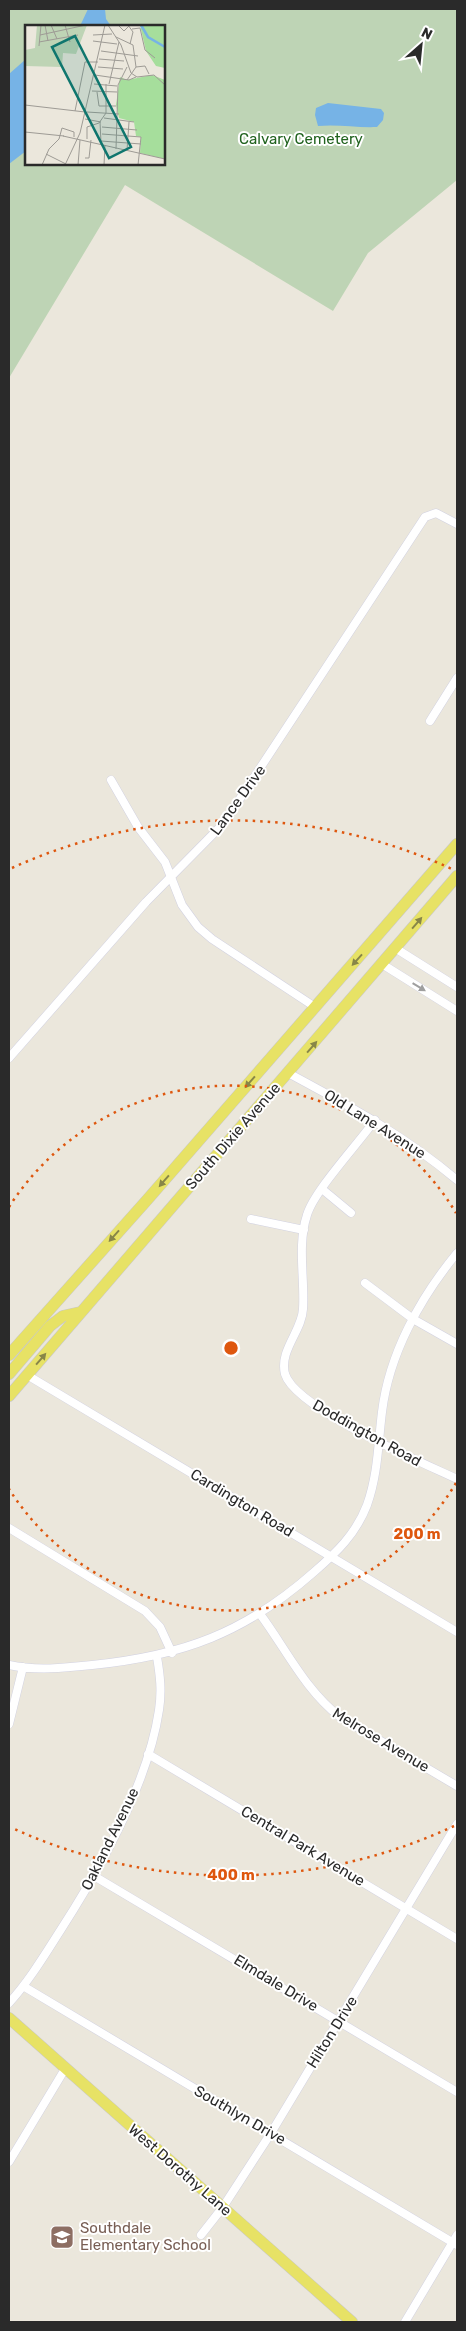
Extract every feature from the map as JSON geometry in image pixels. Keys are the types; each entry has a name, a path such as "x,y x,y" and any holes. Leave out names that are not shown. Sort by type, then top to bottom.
{"main road":[{"name":"South Dixie Avenue","path":"9,1355 457,844"},
{"name":"South Dixie Avenue","path":"9,1396 457,876"},
{"path":"9,1374 50,1326 63,1316 81,1312"},
{"name":"West Dorothy Lane","path":"9,2018 352,2322"}],"street":[{"name":"Lance Drive","path":"9,1058 126,924 210,839 237,806 425,517 430,514 441,514 457,524"},
{"path":"430,721 457,678"},
{"path":"111,780 138,827 165,862 182,906 198,927 212,939 315,1007"},
{"path":"395,948 457,987"},
{"path":"382,964 457,1010"},
{"name":"Old Lane Avenue","path":"288,1073 375,1120 423,1153 457,1180"},
{"name":"Doddington Road","path":"375,1120 322,1189 307,1214 304,1230 303,1312 285,1355 284,1372 292,1386 308,1401 332,1417 457,1479"},
{"path":"322,1189 351,1213"},
{"path":"251,1219 304,1230"},
{"path":"9,1665 62,1668 157,1657 172,1653 221,1634 260,1614 291,1592 331,1557 354,1532 367,1505 377,1467 387,1388 413,1319 432,1287 457,1253"},
{"path":"365,1283 413,1319 457,1344"},
{"name":"Cardington Road","path":"27,1375 457,1632"},
{"path":"9,1528 145,1611 160,1627 172,1653"},
{"name":"Melrose Avenue","path":"260,1614 308,1686 328,1708 457,1786"},
{"name":"Oakland Avenue","path":"9,2002 50,1948 94,1876 133,1796 148,1754 160,1708 161,1677 157,1657"},
{"path":"9,1724 23,1667"},
{"name":"Central Park Avenue","path":"148,1754 457,1939"},
{"name":"Hilton Drive","path":"201,2235 223,2207 271,2133 408,1909 457,1824"},
{"name":"Elmdale Drive","path":"94,1876 457,2092"},
{"name":"Southlyn Drive","path":"23,1986 455,2243"},
{"path":"9,2162 65,2068"},
{"path":"405,2322 455,2243 457,2235"}],"green space":[{"name":"Calvary Cemetery","path":"9,9 457,9 457,180 368,253 333,311 125,185 9,378"}],"water":[{"path":"88,9 105,9 106,19 110,25 80,25"},
{"path":"25,60 25,152 9,164 9,74"},
{"path":"328,103 381,109 384,113 383,120 377,127 318,126 315,115 316,108"}],"place":[{"name":"Southdale Elementary School","path":"62,2237"}]}
